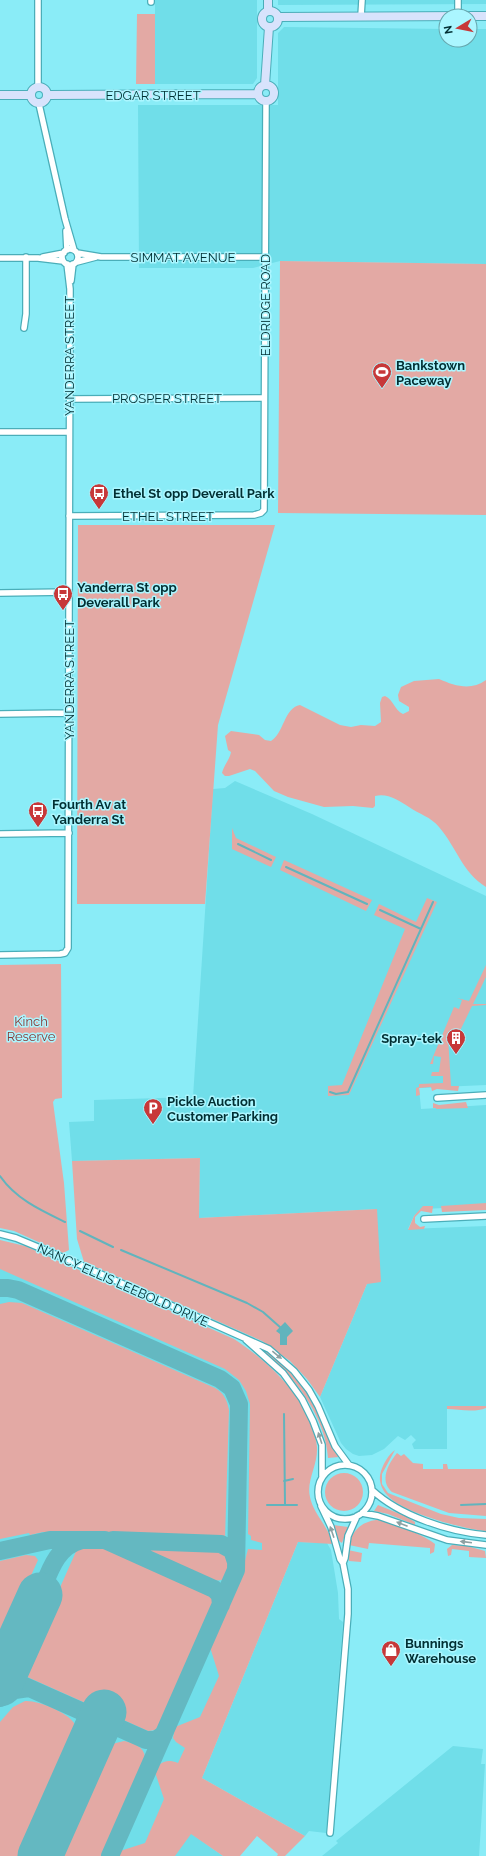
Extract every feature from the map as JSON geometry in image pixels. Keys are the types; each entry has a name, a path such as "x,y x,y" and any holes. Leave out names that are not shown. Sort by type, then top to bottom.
{"main road":[{"path":"268,0 268,10"},
{"path":"268,10 275,13 278,17 438,16"},
{"path":"268,10 263,13 261,19 263,24 268,27 276,25 278,17"},
{"path":"266,85 268,27"},
{"path":"266,85 271,86 274,93 272,98 266,101 260,99 258,94 259,89 266,85"},
{"path":"38,87 43,88 47,95 44,102 38,104 32,100 30,95 32,90 38,87"},
{"name":"EDGAR STREET","path":"47,95 258,94"},
{"path":"0,95 30,95"}],"street":[{"path":"38,0 38,87"},
{"path":"362,0 362,16"},
{"name":"ELDRIDGE ROAD","path":"264,509 266,101"},
{"path":"0,258 38,258 65,263 75,263 78,257 75,252 65,219 38,104"},
{"path":"65,219 65,251 62,257 65,263"},
{"path":"38,258 65,251 75,252"},
{"name":"SIMMAT AVENUE","path":"75,252 100,256 265,257"},
{"name":"SIMMAT AVENUE","path":"75,263 100,256"},
{"path":"24,328 26,314 26,258"},
{"name":"YANDERRA STREET","path":"65,263 70,289"},
{"name":"YANDERRA STREET","path":"0,955 60,954 67,952 69,833 68,713 70,289 75,263"},
{"name":"PROSPER STREET","path":"70,399 264,398"},
{"path":"0,432 69,432"},
{"name":"ETHEL STREET","path":"69,516 254,515 261,513 264,509"},
{"path":"0,593 69,592"},
{"path":"0,714 68,713"},
{"path":"0,834 69,833"},
{"path":"437,1098 486,1095"},
{"path":"424,1219 486,1216"},
{"name":"NANCY ELLIS LEEBOLD DRIVE","path":"0,1234 16,1238 76,1263 269,1349 301,1378 318,1406 336,1446 350,1465"},
{"name":"NANCY ELLIS LEEBOLD DRIVE","path":"245,1339 283,1373 305,1405 322,1445 322,1476"},
{"path":"330,1833 348,1614 348,1589 343,1563 340,1559 335,1538 321,1506 318,1491 322,1476 334,1466 350,1465 360,1469 369,1478 372,1490 370,1503 359,1515 348,1536 343,1563"},
{"path":"372,1490 381,1498 432,1523 459,1531 486,1535"},
{"path":"321,1506 330,1514 341,1519 359,1515 378,1516 447,1540 486,1545"}],"shaded area":[{"path":"155,0 257,0 257,78 253,84 155,84"},
{"path":"278,0 486,0 486,4 278,5"},
{"path":"284,27 438,29 438,48 478,48 478,29 486,29 486,264 280,261 253,268 139,268 138,105 278,105 278,33"},
{"path":"235,781 312,814 486,896 486,1085 419,1088 421,1109 486,1105 486,1206 423,1209 423,1207 414,1216 408,1229 486,1226 486,1406 447,1406 447,1449 414,1449 412,1444 416,1440 411,1435 405,1440 398,1436 384,1449 372,1455 359,1456 353,1454 341,1443 320,1397 367,1284 377,1209 199,1218 200,1158 72,1161 69,1122 94,1121 94,1100 193,1097 213,789 225,788"},
{"path":"0,1261 233,1353 263,1392 262,1566 179,1825 223,1856 0,1856"},
{"path":"285,1322 293,1331 287,1337 287,1345 280,1345 280,1334 276,1331"},
{"path":"298,1542 327,1543 331,1550 338,1593 339,1619 343,1622 326,1833 309,1831 305,1836 202,1778"},
{"path":"453,1746 483,1749 481,1764 485,1764 479,1856 322,1856 338,1843 336,1841"}],"green space":[{"path":"137,14 155,14 155,84 136,84"},
{"name":"Bankstown Paceway","path":"280,261 486,264 486,515 278,513"},
{"path":"78,525 275,525 218,725 205,904 77,904"},
{"path":"439,679 451,684 463,686 475,685 486,680 486,887 465,867 445,835 436,824 429,818 389,796 375,796 375,806 373,808 353,806 324,807 288,797 274,791 255,771 250,769 229,776 225,776 222,773 231,752 228,750 225,736 231,731 259,735 265,740 271,741 279,732 291,711 300,705 340,725 351,727 361,725 375,726 381,722 380,703 382,697 385,696 388,698 403,714 409,711 409,707 399,701 398,695 401,687 414,681"},
{"path":"232,828 236,838 276,857 271,867 232,849"},
{"path":"284,860 372,900 366,911 280,870"},
{"path":"427,898 437,902 349,1095 328,1096 328,1086 342,1085 405,929 374,915 379,904 416,922"},
{"name":"Kinch Reserve","path":"61,964 62,1098 55,1099 53,1102 64,1183 69,1250 63,1253 14,1231 0,1228 0,965"},
{"path":"486,965 486,977 473,1004 486,1005 472,1006 457,1037 448,1037 451,1086 459,1086 458,1091 437,1089 432,1091 431,1087 419,1088 420,1095 416,1096 416,1088 419,1087 419,1084 443,1083 443,1076 431,1076 432,1072 439,1072 441,1057 434,1056 433,1064 430,1064 454,1007 459,1009 462,1000 457,998 469,1001"},
{"path":"466,1102 468,1108 433,1108 433,1103 439,1105"},
{"path":"200,1158 199,1218 377,1209 381,1282 367,1284 320,1397 307,1379 290,1361 262,1341 84,1262 77,1239 72,1161"},
{"path":"486,1203 486,1210 442,1212 441,1206"},
{"path":"423,1206 433,1206 432,1213 421,1211 415,1217 415,1223 420,1227 425,1226 424,1229 408,1230 414,1216"},
{"path":"0,1240 25,1246 234,1339 261,1359 274,1371 298,1399 308,1415 314,1431 317,1447 316,1460 309,1491 310,1497 314,1509 328,1531 333,1544 298,1542 202,1778 305,1836 285,1856 277,1856 278,1854 257,1836 240,1856 223,1856 191,1834 175,1856 118,1856 120,1851 145,1843 164,1799 155,1772 159,1765 164,1762 170,1761 178,1763 185,1748 173,1738 175,1727 200,1717 219,1676 210,1647 241,1576 248,1549 262,1550 262,1543 251,1540 251,1536 248,1534 250,1404 246,1391 239,1380 225,1369 0,1269"},
{"path":"9,1302 22,1303 215,1388 221,1392 226,1400 229,1410 225,1539 43,1532 30,1535 29,1533 0,1539 0,1304"},
{"path":"254,1344 281,1362 296,1377 318,1410 339,1457 328,1458 323,1433 312,1408 305,1397 289,1375"},
{"path":"447,1406 486,1406 486,1408 466,1410 447,1409"},
{"path":"395,1450 382,1474 382,1484 388,1493 441,1514 459,1518 486,1519 486,1531 449,1524 420,1514 406,1508 388,1496 381,1484 380,1474 386,1459"},
{"path":"397,1453 401,1456 404,1454 413,1463 423,1464 423,1469 443,1469 443,1464 447,1464 448,1469 486,1469 486,1516 449,1513 392,1492 388,1488 385,1478 388,1467"},
{"path":"340,1473 348,1473 358,1478 362,1485 362,1499 358,1506 348,1511 340,1511 330,1506 328,1503 325,1496 325,1488 330,1478 333,1476"},
{"path":"378,1505 405,1516 415,1522 415,1525 388,1514 374,1511"},
{"path":"376,1520 407,1529 430,1540 435,1544 434,1552 430,1554 430,1548 369,1543 368,1549 349,1545 352,1535 358,1528 366,1523"},
{"path":"333,1525 348,1527 342,1543 339,1541"},
{"path":"89,1544 99,1544 206,1591 213,1599 212,1608 161,1724 155,1730 148,1731 25,1676 22,1673 78,1547"},
{"path":"452,1545 467,1546 485,1551 486,1558 469,1557 469,1551 452,1549 451,1555 448,1556 447,1549"},
{"path":"135,1546 219,1549 226,1555 229,1568 222,1580 211,1581"},
{"path":"348,1550 362,1553 361,1562 349,1561"},
{"path":"26,1555 35,1556 38,1560 0,1645 0,1561"},
{"path":"25,1701 37,1702 65,1715 74,1723 77,1742 27,1856 0,1856 0,1722 13,1707"},
{"path":"124,1741 141,1748 145,1757 102,1856 52,1856 99,1754 108,1745"}],"waterway":[{"path":"238,844 271,860"},
{"path":"286,867 367,904"},
{"path":"330,1092 336,1094 348,1092 433,902"},
{"path":"380,910 421,929"},
{"path":"0,1176 13,1191 29,1203 65,1222"},
{"path":"80,1231 113,1247"},
{"path":"121,1250 247,1303 263,1312 281,1328"},
{"path":"284,1414 285,1505"},
{"path":"284,1481 293,1479"},
{"path":"461,1505 486,1504"},
{"path":"267,1505 297,1505"}],"taxiway":[{"path":"0,1288 18,1290 220,1379 232,1388 239,1404 236,1570 110,1856"},
{"path":"0,1551 50,1540 105,1540 214,1589 220,1595 221,1605"},
{"path":"40,1595 50,1570 60,1554 73,1543 82,1540"},
{"path":"113,1540 221,1544 232,1550 236,1562"},
{"path":"0,1675 146,1740 156,1740 164,1734"},
{"path":"0,1698 15,1690 29,1688"}],"runway":[{"path":"0,1684 40,1595"},
{"path":"40,1856 104,1712"}],"place":[{"name":"Bankstown Paceway","path":"382,389"},
{"name":"Ethel St opp Deverall Park","path":"99,510"},
{"name":"Yanderra St opp Deverall Park","path":"63,611"},
{"name":"Fourth Av at Yanderra St","path":"38,828"},
{"name":"Spray-tek","path":"456,1055"},
{"name":"Pickle Auction Customer Parking","path":"153,1125"},
{"name":"Bunnings Warehouse","path":"391,1667"}]}
